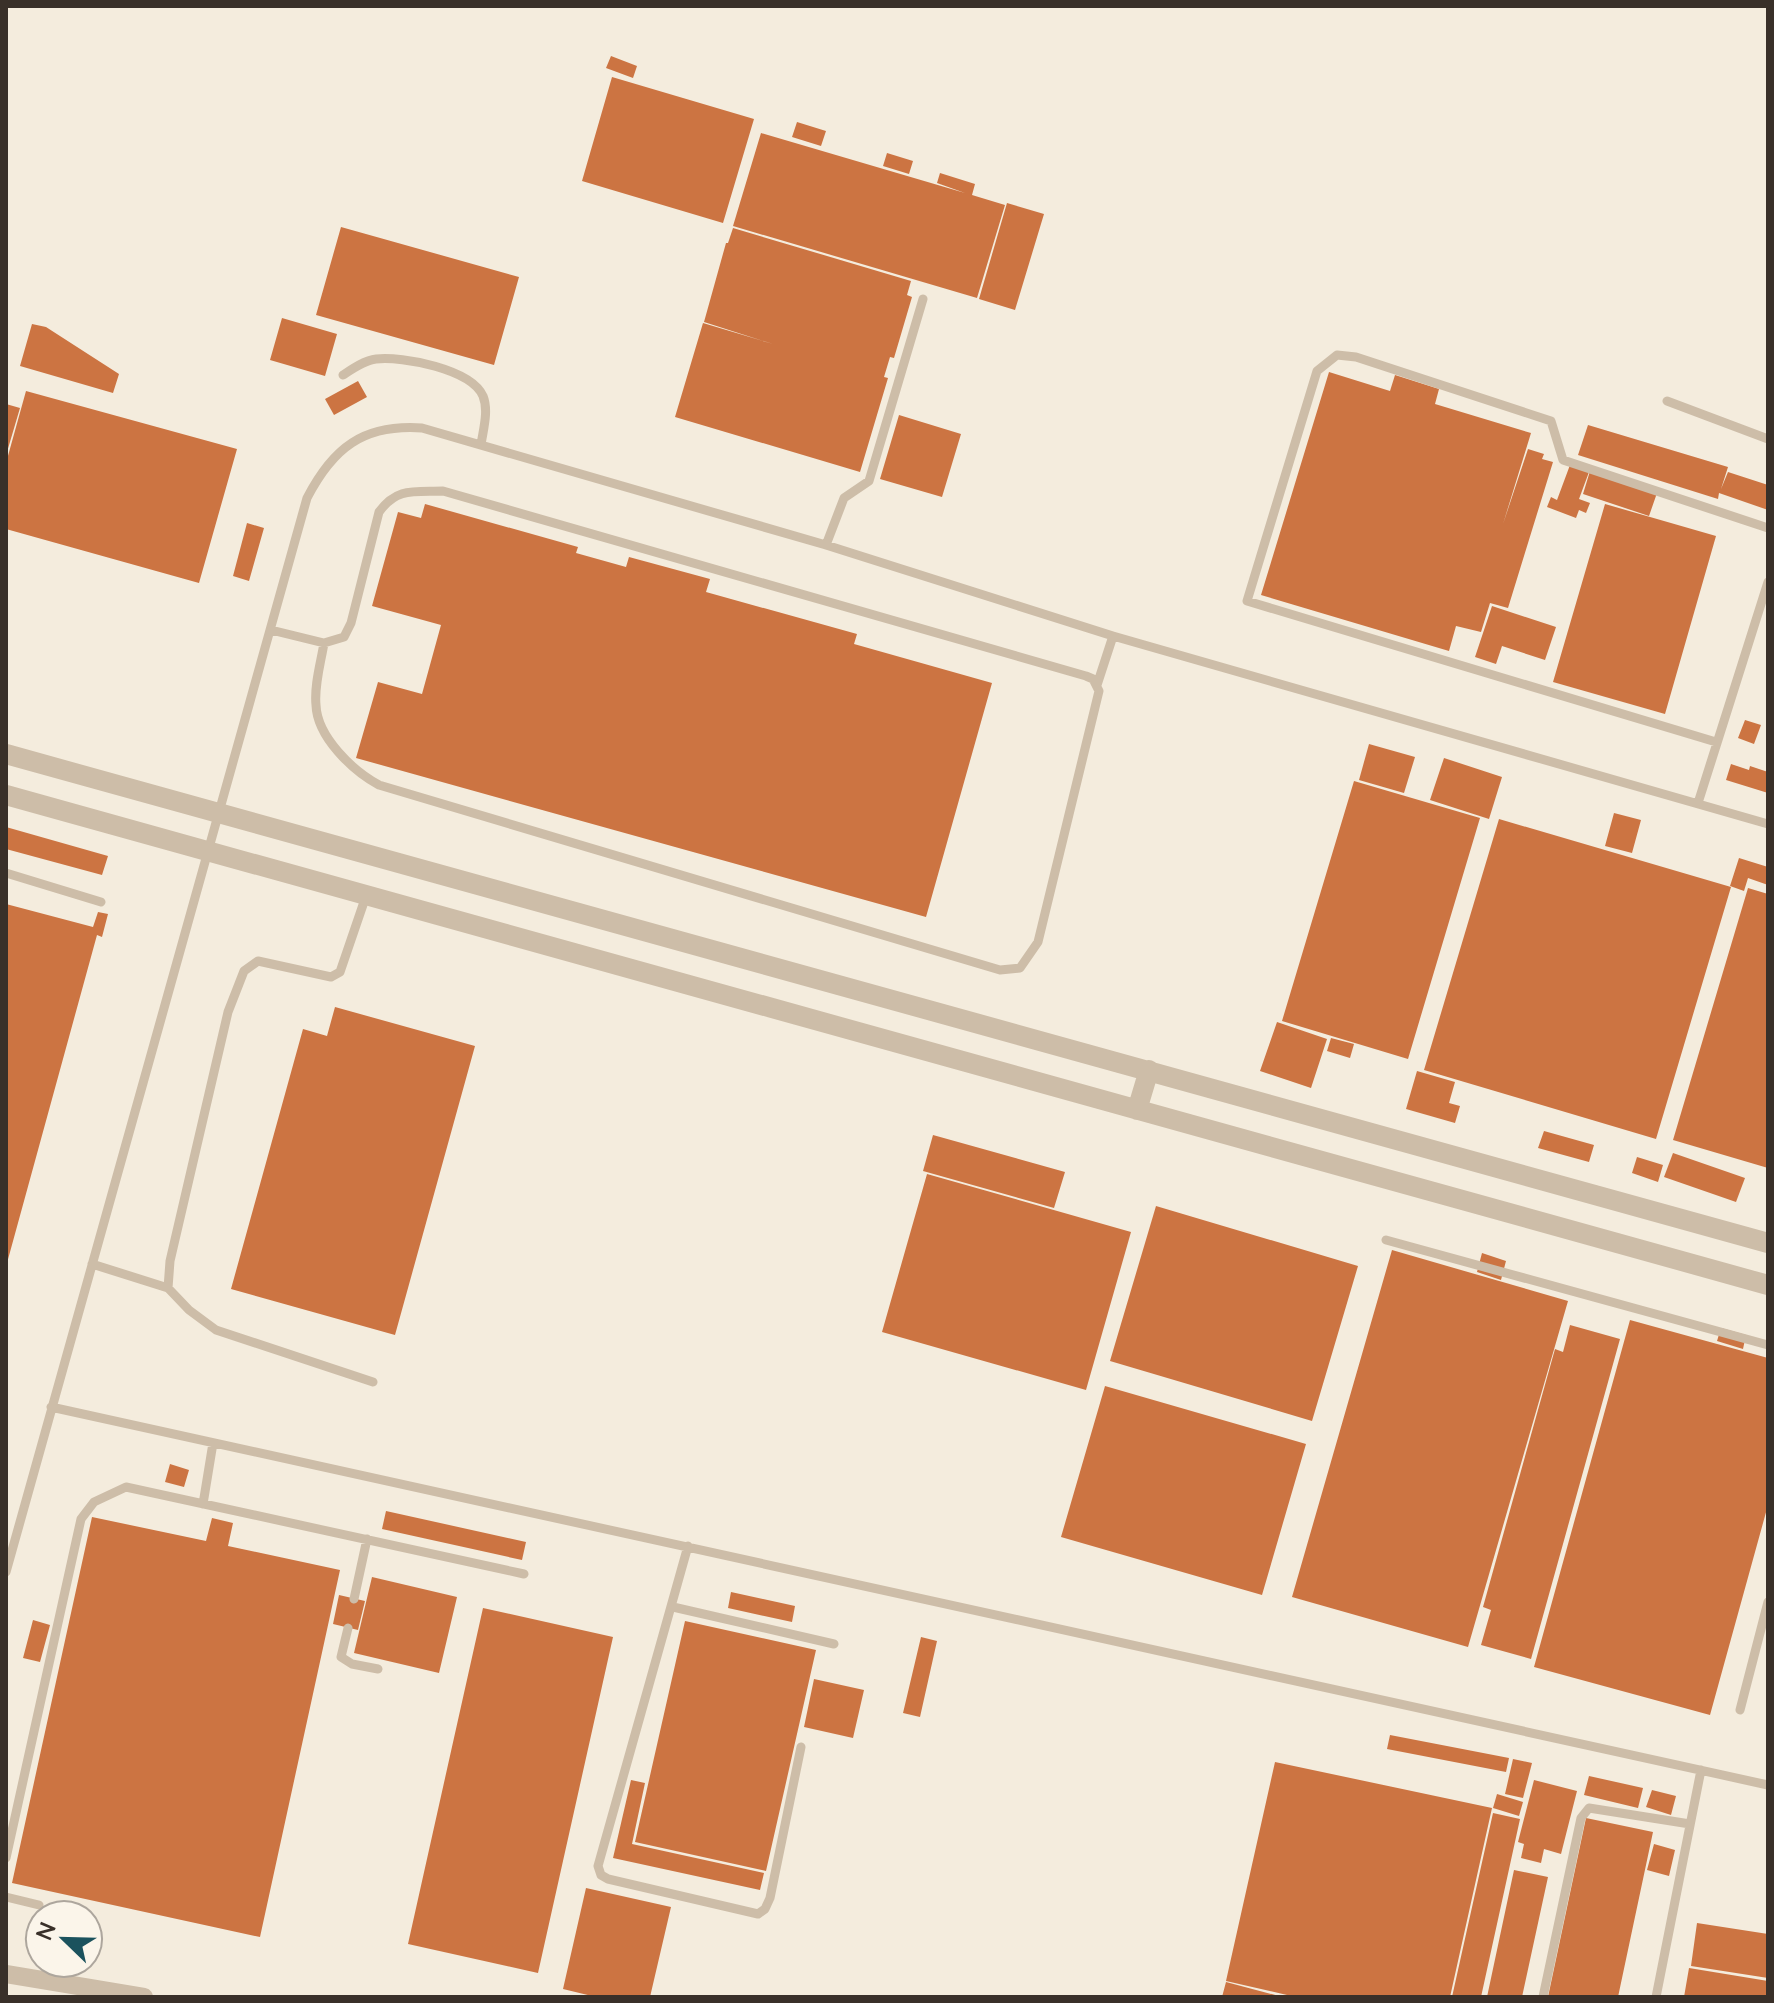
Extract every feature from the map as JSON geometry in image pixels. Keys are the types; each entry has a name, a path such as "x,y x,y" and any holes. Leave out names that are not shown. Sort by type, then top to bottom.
{"street":[{"path":"6,754 1768,1243"},
{"path":"6,795 1768,1285"},
{"path":"1137,1110 1149,1070"},
{"path":"6,1974 144,1997"}],"lane":[{"path":"826,545 844,498 869,481 923,299"},
{"path":"1716,742 1247,601 1317,371 1337,355 1356,357 1551,421 1563,460 1768,528"},
{"path":"343,375 375,359 430,363 474,384 483,397 486,412 481,445"},
{"path":"1667,401 1768,439"},
{"path":"6,1572 307,498 321,471 338,453 364,435 406,427 422,428 826,545 1113,636 1768,824"},
{"path":"271,630 324,643 344,637 351,623 379,512 387,501 399,493 443,491 1086,676 1097,685"},
{"path":"1698,803 1768,582"},
{"path":"324,643 315,706 339,754 360,774 379,785 1000,970 1020,968 1038,942 1098,702 1097,685 1113,636"},
{"path":"6,873 101,902"},
{"path":"168,1288 170,1261 228,1012 244,971 258,961 336,976 366,896"},
{"path":"1386,1240 1768,1345"},
{"path":"92,1264 168,1288 189,1310 216,1330 373,1382"},
{"path":"51,1407 1768,1785"},
{"path":"203,1504 213,1443"},
{"path":"6,1858 81,1519 94,1502 126,1487 524,1574"},
{"path":"354,1599 367,1539"},
{"path":"688,1546 598,1866 601,1875 758,1914 765,1909 770,1898 801,1747"},
{"path":"1740,1710 1768,1602"},
{"path":"673,1607 834,1644"},
{"path":"348,1628 341,1657 352,1664 378,1669"},
{"path":"1656,1997 1701,1770"},
{"path":"1543,1997 1581,1818 1589,1808 1690,1824"}],"building":[{"path":"611,56 637,66 633,78 606,68"},
{"path":"612,77 754,119 723,223 582,181"},
{"path":"797,122 826,131 821,146 792,137"},
{"path":"761,133 965,193 937,183 940,173 975,184 972,195 1005,205 977,298 733,226"},
{"path":"887,153 913,161 909,174 883,166"},
{"path":"1007,203 1044,214 1015,310 979,299"},
{"path":"341,227 519,277 494,365 316,315"},
{"path":"733,228 911,281 907,295 912,297 894,358 890,357 884,377 888,378 860,472 675,417 703,323 773,344 704,322"},
{"path":"282,318 337,334 325,376 270,360"},
{"path":"32,324 46,327 119,374 113,393 20,366"},
{"path":"1329,372 1390,391 1395,375 1439,389 1435,404 1531,433 1503,524 1528,449 1544,454 1542,459 1553,462 1508,608 1490,603 1481,632 1456,626 1449,651 1261,595"},
{"path":"358,381 367,397 334,415 325,399"},
{"path":"26,391 237,449 199,583 6,529 6,463"},
{"path":"6,404 20,408 7,452 6,452"},
{"path":"899,415 961,434 942,497 880,479"},
{"path":"1588,425 1728,467 1721,489 1728,472 1768,485 1768,510 1719,493 1718,499 1578,455"},
{"path":"1570,465 1589,472 1579,499 1590,503 1586,513 1579,510 1576,518 1547,507 1551,497 1557,500"},
{"path":"1590,471 1657,493 1649,516 1583,494"},
{"path":"425,504 578,547 576,553 626,567 629,557 710,579 706,592 857,634 854,644 992,683 926,917 356,758 378,682 422,694 441,625 372,606 398,512 421,518"},
{"path":"1605,504 1716,536 1665,714 1553,682"},
{"path":"247,523 264,528 249,581 233,576"},
{"path":"1492,606 1556,627 1545,660 1502,646 1496,664 1475,657"},
{"path":"1745,720 1761,725 1754,744 1738,738"},
{"path":"1369,744 1415,757 1404,793 1359,780"},
{"path":"1444,758 1502,777 1489,819 1430,800"},
{"path":"1731,764 1768,772 1768,793 1726,780"},
{"path":"1354,781 1480,818 1408,1059 1282,1021"},
{"path":"1614,813 1641,820 1632,853 1605,846"},
{"path":"1499,819 1731,887 1656,1139 1424,1070"},
{"path":"6,827 108,856 102,875 6,849"},
{"path":"1739,858 1768,867 1768,885 1748,878 1744,891 1730,886"},
{"path":"1748,888 1768,894 1768,1168 1673,1140"},
{"path":"6,904 93,927 98,912 108,914 102,937 97,935 7,1263"},
{"path":"335,1007 475,1046 395,1335 231,1289 303,1029 327,1036"},
{"path":"1277,1022 1327,1039 1311,1088 1260,1071"},
{"path":"1331,1038 1354,1044 1350,1058 1327,1051"},
{"path":"1417,1071 1455,1082 1449,1103 1460,1106 1455,1123 1406,1109"},
{"path":"1544,1131 1594,1145 1589,1162 1538,1148"},
{"path":"933,1135 1065,1172 1054,1208 923,1171"},
{"path":"1673,1153 1745,1178 1736,1202 1664,1177"},
{"path":"1637,1157 1663,1165 1658,1182 1632,1173"},
{"path":"927,1174 1131,1232 1086,1390 882,1332"},
{"path":"1156,1206 1358,1266 1312,1421 1110,1361"},
{"path":"1392,1250 1568,1301 1468,1647 1292,1597"},
{"path":"1482,1253 1506,1261 1501,1280 1477,1272"},
{"path":"1630,1320 1768,1358 1768,1505 1710,1715 1534,1667"},
{"path":"1570,1325 1620,1339 1531,1659 1481,1645 1491,1610 1483,1607 1555,1349 1563,1352"},
{"path":"1721,1328 1746,1335 1743,1349 1717,1341"},
{"path":"1105,1386 1306,1444 1262,1595 1061,1537"},
{"path":"170,1464 189,1470 184,1487 165,1482"},
{"path":"386,1511 526,1542 522,1560 382,1529"},
{"path":"92,1517 206,1541 212,1518 233,1523 228,1546 340,1570 260,1937 104,1903 104,1899 85,1899 12,1883"},
{"path":"372,1577 457,1597 439,1673 354,1653"},
{"path":"731,1592 795,1606 792,1622 728,1608"},
{"path":"339,1595 365,1601 358,1630 333,1624"},
{"path":"483,1608 613,1637 538,1973 408,1944"},
{"path":"33,1620 50,1625 40,1662 23,1658"},
{"path":"685,1621 816,1650 766,1871 635,1842"},
{"path":"921,1637 937,1641 920,1717 903,1713"},
{"path":"814,1679 864,1690 853,1738 804,1727"},
{"path":"1390,1735 1509,1758 1506,1772 1387,1749"},
{"path":"1513,1759 1532,1763 1523,1798 1505,1794"},
{"path":"1275,1762 1492,1808 1450,1997 1287,1997 1226,1981"},
{"path":"1589,1776 1643,1788 1638,1808 1584,1795"},
{"path":"631,1780 645,1783 632,1844 764,1873 760,1890 613,1858"},
{"path":"1534,1780 1577,1791 1561,1854 1544,1849 1541,1863 1521,1858 1524,1844 1518,1842"},
{"path":"1652,1790 1676,1796 1671,1815 1646,1807"},
{"path":"1497,1794 1523,1802 1519,1816 1493,1808"},
{"path":"1493,1813 1520,1819 1481,1997 1452,1997"},
{"path":"1586,1818 1653,1832 1618,1997 1548,1997"},
{"path":"1654,1844 1675,1850 1669,1876 1647,1870"},
{"path":"1514,1870 1548,1877 1522,1997 1487,1997"},
{"path":"586,1888 671,1907 650,1997 596,1997 563,1989"},
{"path":"1697,1923 1768,1934 1768,1978 1691,1966"},
{"path":"1689,1968 1768,1981 1768,1997 1684,1997"},
{"path":"1226,1982 1279,1996 1279,1997 1222,1997"}]}
